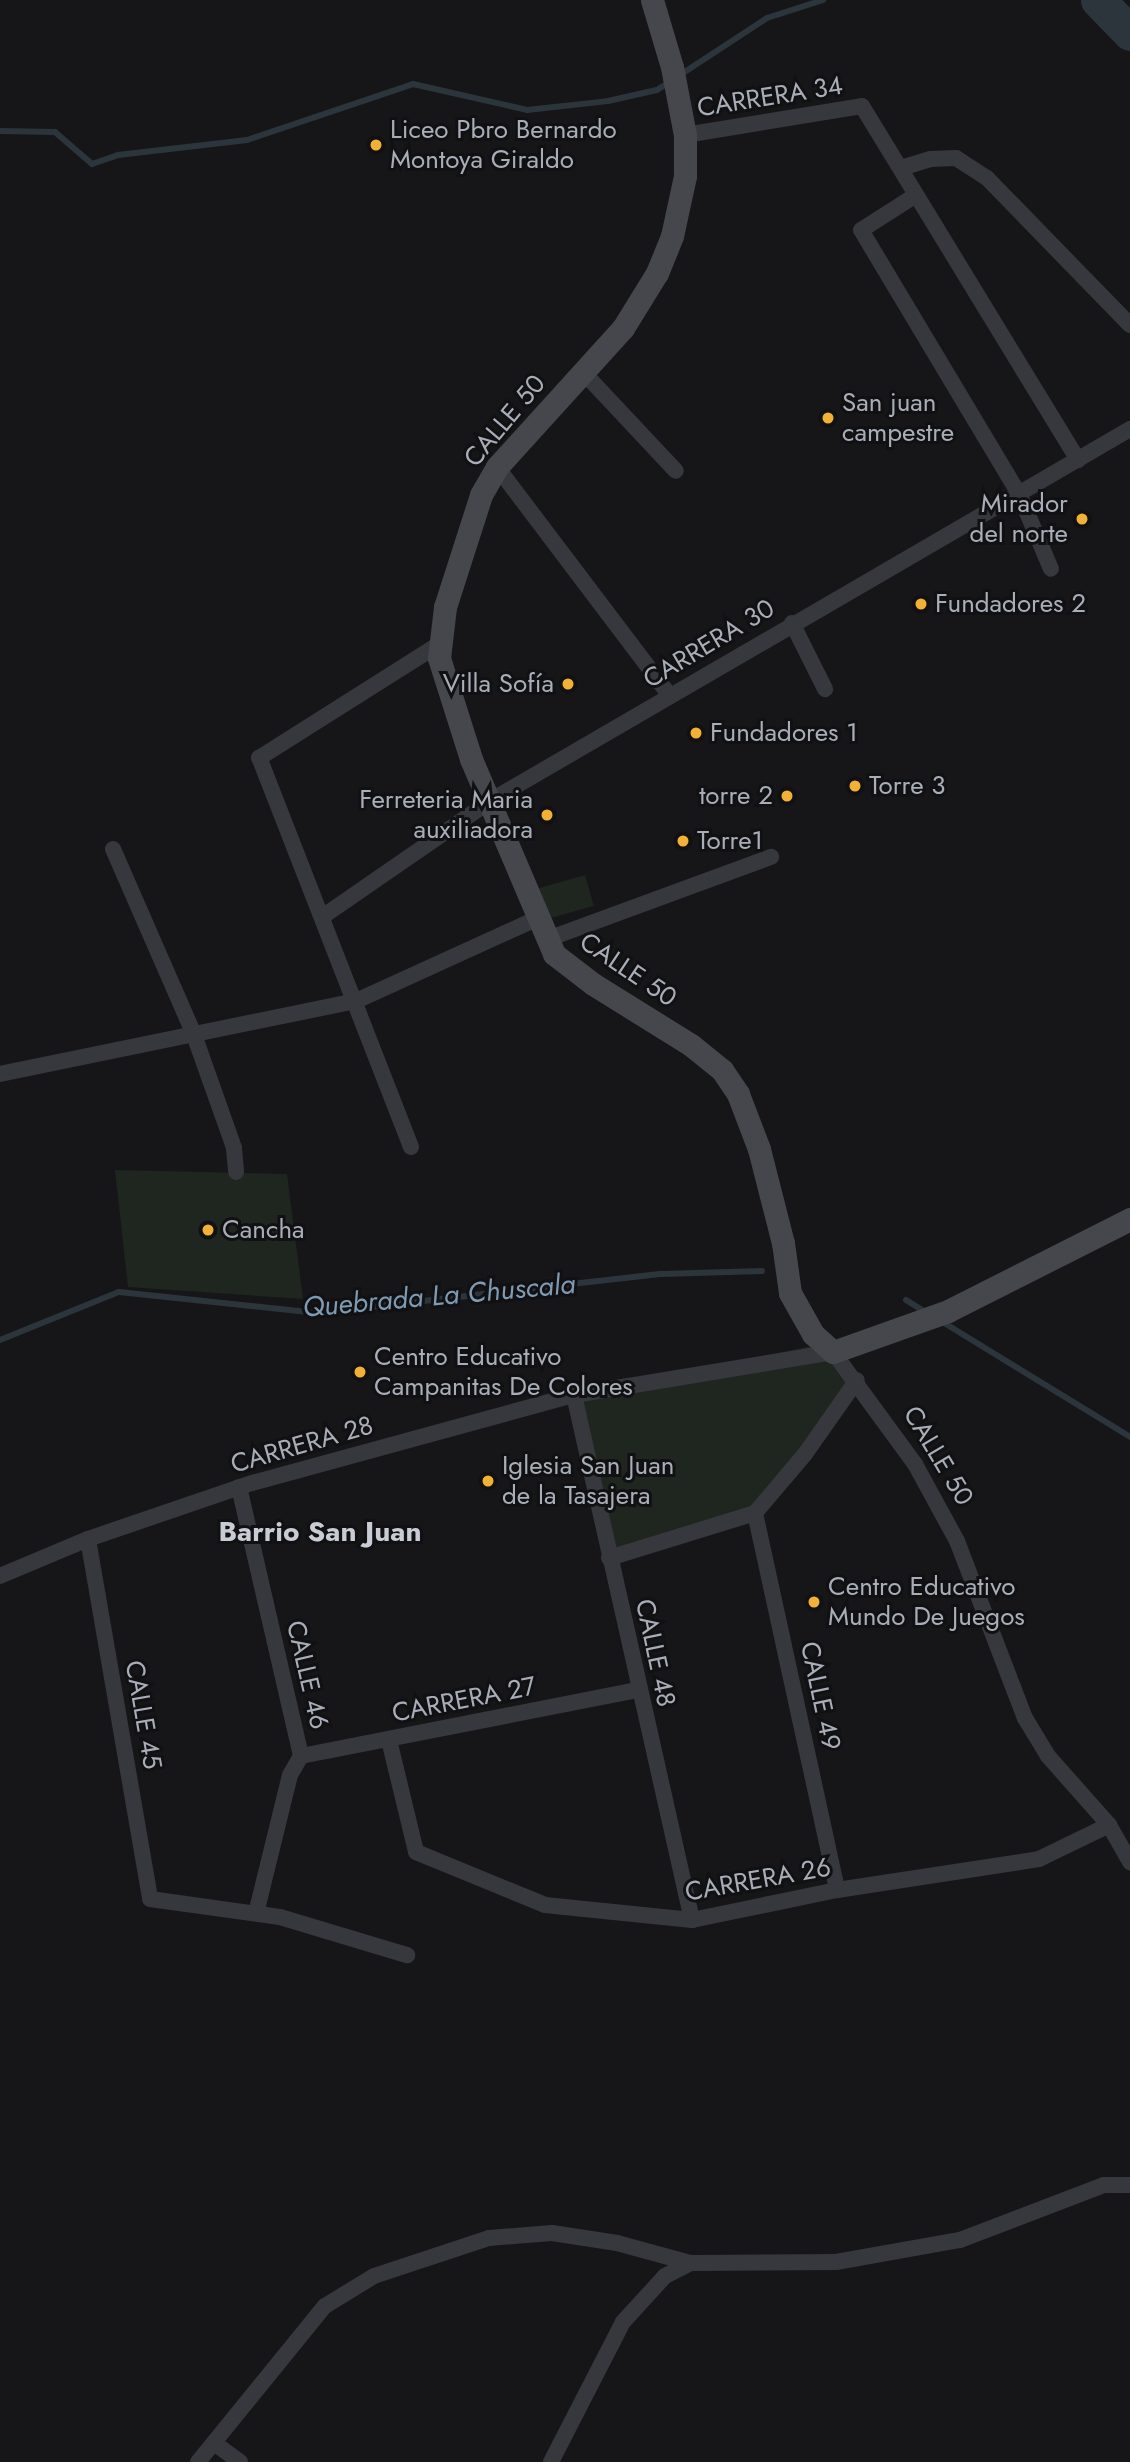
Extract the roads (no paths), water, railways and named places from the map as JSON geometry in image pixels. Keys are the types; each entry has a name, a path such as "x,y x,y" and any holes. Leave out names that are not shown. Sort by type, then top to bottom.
{"street":[{"name":"CALLE 50","path":"652,0 672,67 685,135 685,176 672,236 657,273 623,328 497,467 477,508 445,607 441,643 444,687 540,930 554,954 593,984 691,1045 722,1070 738,1094 759,1149 783,1243 790,1293 804,1320 857,1380 915,1464 957,1541 1025,1718 1048,1756 1109,1825 1130,1862"},
{"name":"CARRERA 34","path":"685,135 862,106 901,169"},
{"path":"1078,460 901,169 930,159 956,158 987,178 1130,325"},
{"path":"916,195 861,230 1020,496 1051,569"},
{"path":"584,373 676,471"},
{"name":"CARRERA 30","path":"322,917 490,801 792,623 1020,496 1130,429"},
{"path":"497,467 670,696"},
{"path":"792,623 825,689"},
{"path":"411,1146 259,758 441,643"},
{"path":"113,849 193,1032 234,1148 236,1172"},
{"path":"0,1074 193,1032 355,1001 540,930 771,857"},
{"path":"833,1352 862,1338 948,1311 1130,1219"},
{"name":"CARRERA 28","path":"0,1576 88,1539 239,1487 574,1395 833,1352"},
{"path":"609,1558 755,1513 805,1454 857,1380"},
{"name":"CALLE 48","path":"574,1395 637,1690 691,1920"},
{"name":"CALLE 46","path":"239,1487 301,1756 290,1774 256,1913"},
{"name":"CALLE 49","path":"755,1513 836,1890"},
{"name":"CALLE 45","path":"88,1539 150,1899 256,1913"},
{"name":"CARRERA 27","path":"301,1756 637,1690"},
{"name":"CARRERA 26","path":"389,1740 416,1852 545,1905 691,1920 836,1890 1038,1859 1109,1825"},
{"path":"256,1913 407,1955"},
{"path":"198,2462 325,2306 374,2276 489,2238 552,2233 617,2243 690,2263 836,2262 946,2242 1104,2185 1130,2185"},
{"path":"551,2462 623,2322 665,2276 690,2263"},
{"path":"214,2443 240,2462"}],"waterway":[{"path":"680,75 767,18 823,0"},
{"path":"1098,0 1130,33"},
{"path":"0,131 55,132 92,164 118,155 247,140 413,84 527,110 608,101 657,90 671,81"},
{"name":"Quebrada La Chuscala","path":"0,1340 119,1292 318,1313 662,1274 762,1271"},
{"path":"906,1300 925,1312"},
{"path":"941,1321 1130,1437"}],"place":[{"name":"Liceo Pbro Bernardo Montoya Giraldo","path":"376,145"},
{"name":"San juan campestre","path":"828,418"},
{"name":"Mirador del norte","path":"1082,519"},
{"name":"Fundadores 2","path":"921,604"},
{"name":"Villa Sofía","path":"568,684"},
{"name":"Fundadores 1","path":"696,733"},
{"name":"Torre 3","path":"855,786"},
{"name":"torre 2","path":"787,796"},
{"name":"Ferreteria Maria auxiliadora","path":"547,815"},
{"name":"Torre1","path":"683,841"},
{"name":"Cancha","path":"208,1230"},
{"name":"Centro Educativo Campanitas De Colores","path":"360,1372"},
{"name":"Iglesia San Juan de la Tasajera","path":"488,1481"},
{"name":"Centro Educativo Mundo De Juegos","path":"814,1602"}],"district":[{"name":"Barrio San Juan","path":"320,1532"}]}
